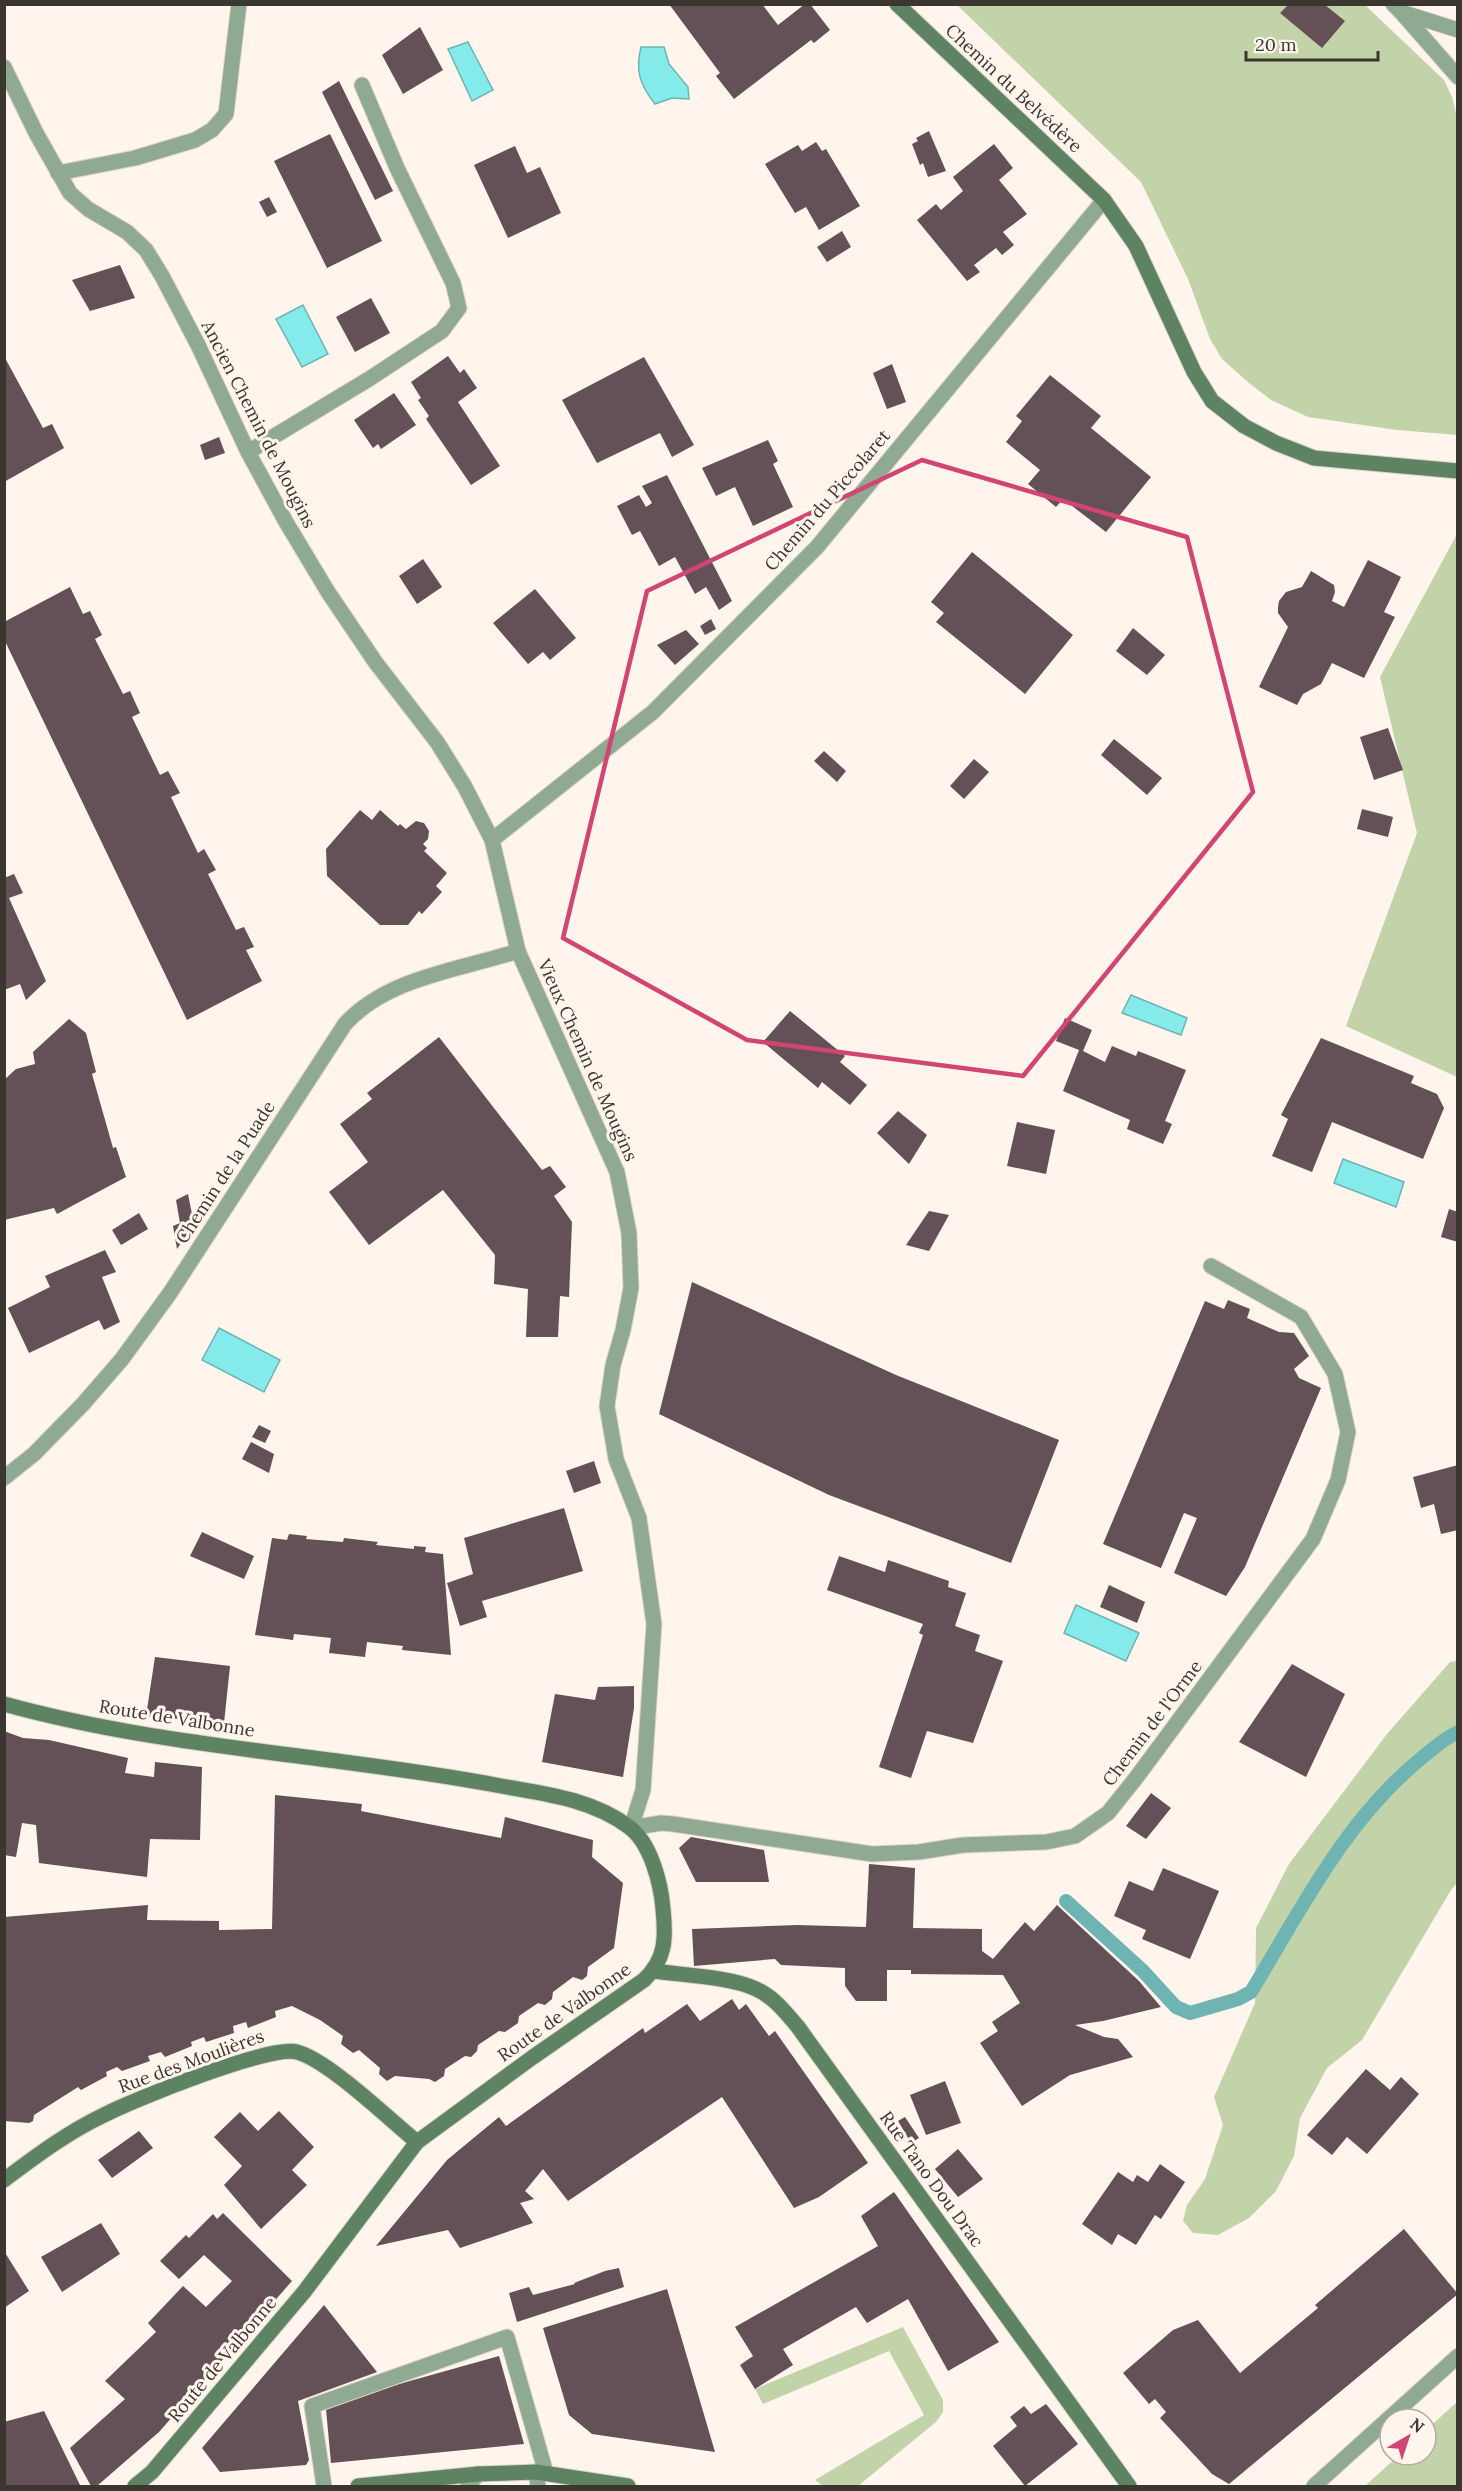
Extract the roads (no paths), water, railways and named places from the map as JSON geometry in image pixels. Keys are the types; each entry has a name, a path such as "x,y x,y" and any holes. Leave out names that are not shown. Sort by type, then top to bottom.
{"street":[{"path":"58,173 135,158 195,140 212,130 226,114 239,4"},
{"name":"Chemin du Belvédère","path":"897,4 1104,200 1136,246 1194,372 1212,401 1244,426 1276,443 1314,458 1458,471"},
{"path":"1397,8 1458,30"},
{"path":"1397,8 1458,77"},
{"name":"Ancien Chemin de Mougins","path":"4,67 70,193 88,209 127,232 146,250 193,336 248,452 328,592 376,663 437,742 465,787 492,840"},
{"path":"248,452 369,379 442,331 459,308 453,283 397,168 362,85"},
{"name":"Chemin du Piccolaret","path":"492,840 510,828 653,712 817,547 1104,200"},
{"name":"Vieux Chemin de Mougins","path":"492,840 518,951 617,1172 629,1233 631,1288 613,1365 607,1406 616,1459 639,1518 654,1624 643,1790 631,1828"},
{"name":"Chemin de la Puade","path":"4,1478 42,1446 122,1359 176,1283 345,1024 357,1011 372,1000 401,986 518,951"},
{"name":"Chemin de l'Orme","path":"631,1828 661,1823 674,1824 872,1854 919,1852 963,1845 1046,1842 1075,1836 1108,1813 1313,1539 1338,1480 1348,1432 1335,1374 1301,1317 1211,1266"},
{"name":"Route de Valbonne","path":"4,1704 138,1735 435,1773 566,1798 603,1811 631,1828 649,1854 662,1896 665,1944 654,1971 417,2142 304,2292 152,2472 135,2487"},
{"name":"Rue Tano Dou Drac","path":"654,1971 739,1983 758,1989 778,2004 805,2036 1129,2487"},
{"name":"Rue des Moulières","path":"4,2180 46,2150 105,2114 256,2056 286,2050 299,2052 334,2073 417,2142"},
{"path":"324,2487 312,2406 507,2337 540,2477"},
{"path":"1314,2487 1458,2356"},
{"path":"358,2487 540,2477 628,2487"}],"water":[{"path":"468,42 493,90 472,101 448,49"},
{"path":"641,47 664,47 669,64 688,87 689,99 672,98 655,104 640,77"},
{"path":"303,305 328,354 302,367 276,319"},
{"path":"1131,995 1187,1018 1181,1035 1122,1013"},
{"path":"1343,1159 1404,1182 1396,1207 1334,1183"},
{"path":"219,1328 280,1360 264,1392 202,1360"},
{"path":"1076,1605 1139,1633 1126,1661 1064,1633"}],"waterway":[{"path":"1066,1901 1143,1971 1176,2007 1190,2013 1238,1999 1251,1992 1327,1866 1372,1807 1424,1756 1458,1732"}]}
